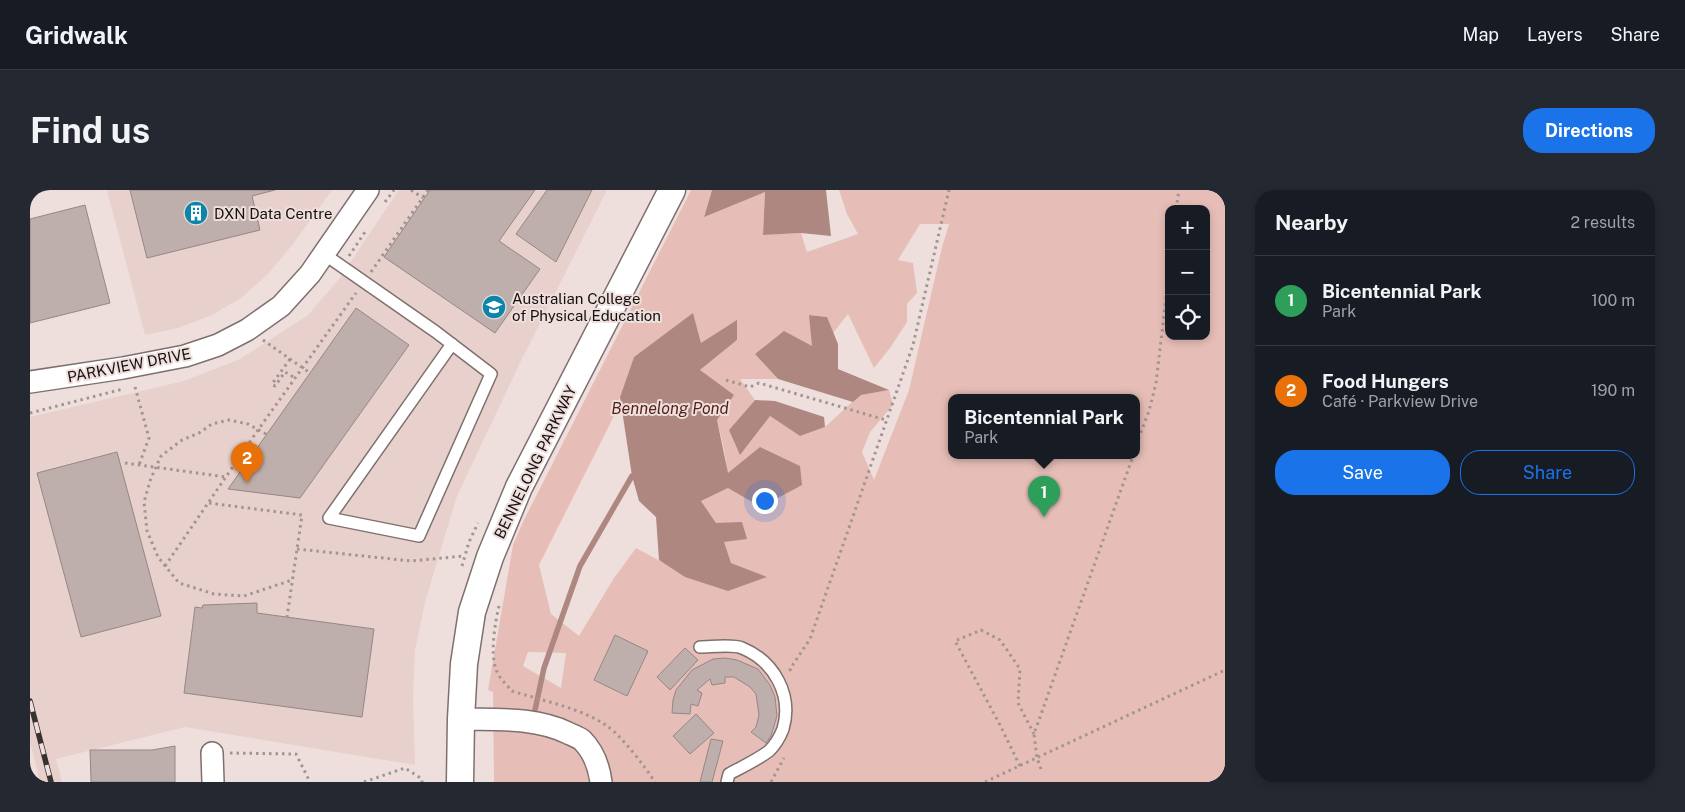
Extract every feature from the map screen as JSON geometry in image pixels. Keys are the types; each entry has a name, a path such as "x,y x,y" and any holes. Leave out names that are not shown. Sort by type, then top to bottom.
{"street":[{"name":"PARKVIEW DRIVE","path":"30,382 123,368 185,356 218,345 247,330 281,306 310,274 368,190"},
{"name":"BENNELONG PARKWAY","path":"460,782 460,719 464,664 472,612 490,557 519,487 672,190"},
{"path":"460,719 521,720 553,726 581,740 593,755 603,778"},
{"path":"212,753 213,782"}],"lane":[{"path":"324,254 452,344 491,374 419,536 329,518 452,344"},
{"path":"700,647 740,647 756,656 771,668 781,685 786,702 786,718 781,736 770,750 729,774 727,782"}],"path":[{"path":"411,190 423,198"},
{"path":"373,268 428,190"},
{"path":"790,669 810,639 913,345 949,190"},
{"path":"1176,205 1178,190"},
{"path":"166,566 258,430 358,290"},
{"path":"1140,435 1149,411 1156,382 1166,295"},
{"path":"263,340 310,373"},
{"path":"290,359 272,384 275,386 285,372 295,378"},
{"path":"726,380 750,387 759,383 886,420"},
{"path":"136,387 149,438 139,465"},
{"path":"266,434 248,424 229,420 212,424 199,433 182,440 161,456 144,502 147,532 158,557 179,583 214,594 244,596 292,580"},
{"path":"1034,734 1132,459"},
{"path":"125,463 226,477"},
{"path":"208,503 302,515 287,617"},
{"path":"297,549 411,562 464,556"},
{"path":"501,598 497,616 494,658 496,670 512,691 590,716 606,725 656,782"},
{"path":"1020,766 955,641 981,630 1000,640 1020,670 1018,703 1034,734 1037,758 1041,769"},
{"path":"985,782 1225,670"},
{"path":"212,753 296,754 310,782"},
{"path":"364,782 405,768 422,779 422,782"}],"shaded area":[{"path":"107,190 332,190 293,244 268,274 241,298 212,315 178,328 145,335"},
{"path":"399,190 607,190 520,363 457,496 425,602 415,650 413,696 415,765 185,727 56,759 62,782 40,782 30,742 30,417 184,381 240,359 308,315 339,279"},
{"path":"691,190 712,190 704,216 765,192 763,235 801,233 807,252 858,234 847,214 839,190 1225,190 1225,782 494,782 493,692 488,690 513,545","holes":["920,224 949,224 909,390 874,480 862,452 870,432 893,405 889,390 860,395 825,427 800,436 770,416 729,430 755,400 740,379 778,379 755,353 813,347 810,315 827,317 833,333 848,314 874,368 907,322 907,304 917,293 913,263 898,260","693,314 701,343 737,340 700,370 723,443 728,488 701,501 716,523 731,563 766,577 662,562 636,548 614,578 579,636 551,614 539,565 612,420 634,357","528,652 566,653 561,688 523,666"]}],"water":[{"path":"712,190 826,190 831,236 801,233 763,235 765,192 704,217"},
{"name":"Bennelong Pond","path":"693,313 701,343 737,320 737,340 700,370 734,395 717,420 728,473 760,447 800,466 802,485 761,507 728,488 701,501 716,523 742,522 747,539 724,542 731,563 767,577 728,591 685,577 659,560 656,517 639,501 632,476 620,397 634,357"},
{"path":"809,315 827,317 838,344 838,369 889,390 861,395 853,402 778,379 755,354 784,331 812,346"},
{"path":"755,400 775,401 824,417 825,427 800,436 770,416 740,455 729,430"}],"building":[{"name":"DXN Data Centre","path":"130,190 275,190 252,196 260,230 147,258"},
{"path":"430,190 535,190 499,241 540,269 495,333 384,257"},
{"path":"547,190 592,190 556,262 516,234"},
{"path":"85,205 110,303 30,323 30,219"},
{"path":"356,308 409,345 300,498 228,489"},
{"path":"117,452 161,616 81,637 37,473"},
{"path":"257,603 257,613 374,629 362,717 184,693 195,607"},
{"path":"615,635 648,651 627,696 594,680"},
{"path":"685,648 698,660 670,690 657,677"},
{"path":"713,659 737,660 758,669 770,685 775,697 777,716 771,736 766,743 751,732 756,727 759,715 756,694 750,687 734,677 725,677 725,683 712,685 710,679 697,690 702,693 698,706 691,704 690,714 672,713 676,690 692,670"},
{"path":"696,714 714,733 690,754 673,736"},
{"path":"711,739 723,741 712,782 700,782"},
{"path":"175,746 175,782 91,782 90,750 152,750"}],"waterway":[{"path":"535,710 544,668 580,566 632,476"}],"railway":[{"path":"30,701 51,782"}],"place":[{"name":"DXN Data Centre","path":"196,213"},
{"name":"Australian College of Physical Education","path":"494,307"},
{"name":"Food Hungers","path":"247,483"},
{"name":"Bicentennial Park","path":"1044,517"}]}
